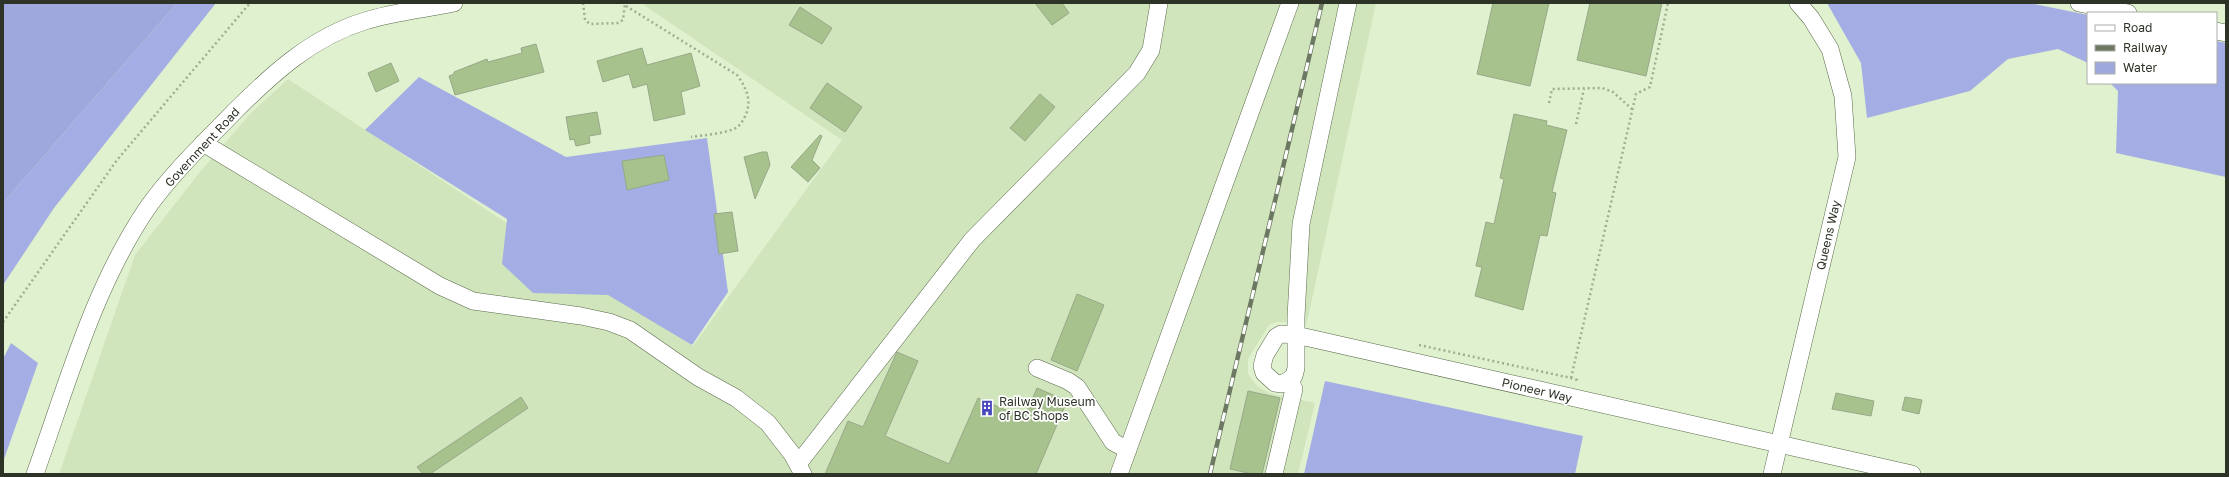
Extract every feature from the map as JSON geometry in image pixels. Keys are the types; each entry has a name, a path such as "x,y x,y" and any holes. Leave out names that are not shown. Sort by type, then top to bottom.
{"street":[{"name":"Government Road","path":"35,474 91,318 119,258 146,210 181,166 270,76 311,45 365,21 454,3"},
{"path":"203,143 440,286 466,298 473,301 581,316 609,322 630,330 698,377 736,398 762,419 792,454 801,469 972,240 1137,73 1151,50 1159,3"},
{"path":"1118,474 1290,3"},
{"path":"1274,474 1294,389 1289,380 1294,376 1296,368 1301,224 1348,3"},
{"name":"Queens Way","path":"1772,474 1847,157 1843,96 1830,50 1812,18 1798,3"},
{"path":"2079,3 2123,12"},
{"name":"Pioneer Way","path":"1289,380 1282,384 1275,383 1269,379 1264,373 1263,360 1276,337 1286,333 1912,474"},
{"path":"1038,368 1077,387 1113,442 1128,450"}],"path":[{"path":"3,322 116,160 250,3"},
{"path":"583,3 585,20 590,24 618,23 623,20 625,4 737,75 744,85 749,98 748,112 741,123 735,129 691,137"},
{"path":"1571,378 1632,109 1636,94 1650,87 1668,3"},
{"path":"1549,103 1552,89 1602,88 1613,92 1632,109"},
{"path":"1576,124 1584,89"}],"shaded area":[{"path":"177,3 216,3 54,208 3,285 3,203"},
{"path":"641,3 1376,3 1306,327 1299,325 1289,301 1287,322 1277,322 1269,325 1248,359 1248,374 1257,386 1269,393 1315,403 1298,474 59,474 135,255 200,172 250,114 288,79 693,346 842,140"},
{"path":"1827,3 2030,3 2087,15 2087,63 2058,49 2008,59 1970,91 1867,118 1861,63"},
{"path":"2217,41 2226,43 2226,177 2116,153 2118,91 2111,84 2217,84"},
{"path":"419,77 566,157 707,138 728,292 692,345 608,295 533,293 502,264 507,219 365,130"},
{"path":"11,343 38,363 3,462 3,359"},
{"path":"1325,381 1583,436 1575,474 1304,474"}],"water":[{"path":"3,3 177,3 3,203"}],"building":[{"path":"1035,3 1062,3 1069,13 1052,25"},
{"path":"1493,3 1549,3 1530,86 1477,74"},
{"path":"1590,3 1662,3 1646,76 1577,60"},
{"path":"800,7 832,28 822,44 789,25"},
{"path":"536,44 544,72 455,95 449,76 454,74 454,72 487,59 488,62 522,53 521,48"},
{"path":"642,48 647,65 691,53 700,86 681,92 685,114 654,121 647,84 633,88 629,74 603,82 597,61"},
{"path":"391,63 399,81 376,92 368,73"},
{"path":"827,83 862,107 845,132 810,108"},
{"path":"1040,94 1055,107 1025,141 1010,128"},
{"path":"597,112 601,134 589,136 590,143 576,146 574,139 570,140 566,117"},
{"path":"1514,114 1547,121 1546,125 1567,130 1552,192 1556,193 1547,236 1540,235 1523,310 1475,296 1482,267 1476,266 1486,222 1494,224 1504,179 1500,178"},
{"path":"820,135 822,136 812,160 820,168 808,182 791,167"},
{"path":"767,152 770,165 755,199 744,157"},
{"path":"664,155 669,180 627,190 622,161"},
{"path":"732,212 738,251 719,254 714,214"},
{"path":"1077,294 1104,305 1077,371 1051,360"},
{"name":"Railway Museum of BC Shops","path":"897,352 918,361 885,436 949,464 978,398 1024,418 1037,388 1067,401 1036,474 825,474 848,421 863,427"},
{"path":"1248,391 1280,398 1262,474 1252,474 1230,469"},
{"path":"1836,393 1874,401 1871,416 1832,409"},
{"path":"521,397 528,408 430,474 423,474 417,467"},
{"path":"1905,397 1922,400 1919,414 1902,410"}],"railway":[{"path":"1210,474 1322,3"}],"place":[{"name":"Railway Museum of BC Shops","path":"987,408"}]}
